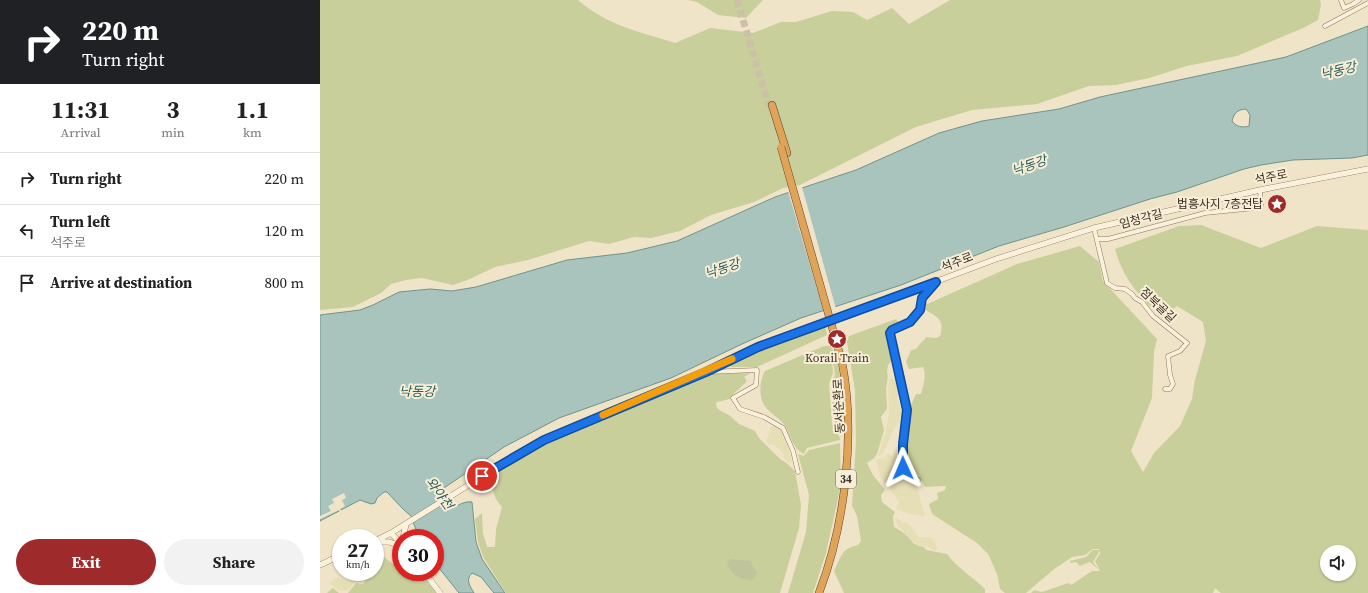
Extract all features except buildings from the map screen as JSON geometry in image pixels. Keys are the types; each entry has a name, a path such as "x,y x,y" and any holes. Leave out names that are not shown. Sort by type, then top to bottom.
{"highway":[{"name":"동서순환로","path":"819,593 833,550 842,512 846,474 847,396 844,362 770,105 787,153 844,362 852,412 851,473 846,511 838,549 824,593"}],"street":[{"path":"1341,0 1344,8 1359,0"},
{"path":"1325,26 1368,3"},
{"path":"1351,13 1353,4"},
{"name":"석주로","path":"406,524 446,498 544,440 706,372 758,347 996,259 1094,228 1260,190 1368,168"},
{"name":"임청각길","path":"1097,239 1108,239 1205,213 1255,208 1261,205 1260,190"},
{"name":"점북골길","path":"1094,228 1107,283 1115,288 1125,289 1132,294 1135,298 1142,302 1153,316 1188,343 1180,350 1168,356 1170,375 1173,384 1170,389 1164,389"},
{"path":"918,480 903,468 903,444 907,410 890,333 892,330 910,322 920,310 922,298 936,282"},
{"path":"706,372 757,370 756,384 733,398 740,409 764,417 783,428 793,451 798,472"},
{"path":"398,529 406,524"},
{"path":"405,529 406,524"},
{"path":"384,537 392,533"},
{"path":"320,564 332,559"},
{"path":"431,581 440,593"}],"shaded area":[{"path":"896,377 900,391 897,399 904,413 895,427 883,453 878,457 885,434 889,413 888,388 890,378 894,379"},
{"path":"774,425 785,437 791,459 790,464 784,458 784,454 773,444 769,445 766,441 771,427"},
{"path":"895,451 897,452 897,463 901,465 902,471 915,481 925,515 923,516 910,514 896,509 899,502 881,478 876,460 884,458 889,453 892,456"},
{"path":"897,518 902,522 908,523 919,537 932,538 938,549 933,550 927,546 917,545 898,526 895,519"},
{"path":"332,581 362,581 355,582 347,591 339,590 329,583"}],"green space":[{"path":"320,0 578,0 589,9 612,22 675,43 710,28 753,33 781,22 796,22 832,11 853,12 867,20 892,8 909,24 950,0 1320,0 1321,5 1318,20 1303,28 1237,56 1187,66 1149,78 1116,85 1089,86 1037,104 972,110 916,127 800,185 783,188 754,202 711,215 680,231 651,238 634,237 609,244 589,241 528,260 495,267 453,285 422,278 406,280 391,284 381,293 353,307 320,310"},
{"path":"688,0 763,0 746,18 718,15 697,2"},
{"path":"1201,225 1261,248 1317,226 1368,230 1368,593 1221,593 1215,588 1213,593 1031,593 1034,590 1042,592 1068,583 1071,585 1092,571 1100,571 1095,561 1100,554 1099,549 1093,549 1085,555 1072,557 1053,570 1026,593 1005,593 1000,589 997,574 988,554 977,543 932,514 929,504 938,499 937,493 945,490 946,486 925,487 922,481 906,467 908,415 916,394 921,394 925,373 923,367 909,369 906,362 911,350 916,349 926,337 936,338 940,336 941,330 941,322 933,314 924,309 925,305 1017,264 1080,246 1099,262 1103,281 1157,339 1154,352 1152,398 1131,451 1143,472 1154,453 1180,426 1192,399 1195,380 1206,341 1203,322 1177,306 1162,318 1154,310 1133,287 1118,260 1115,249 1179,226"},
{"path":"896,319 899,323 891,327 886,333 892,360 888,365 887,372 887,409 881,417 884,430 877,454 867,463 873,475 885,490 881,495 882,502 895,512 893,516 894,527 915,544 924,547 926,550 947,554 955,564 985,589 985,593 844,593 834,571 842,554 848,548 858,545 861,541 857,516 852,506 856,441 855,391 847,342 849,336"},
{"path":"825,325 827,335 757,367 731,367 729,365 746,356"},
{"path":"824,346 831,346 835,356 832,361 833,373 829,384 832,423 840,440 807,448 804,454 797,449 787,430 779,419 764,405 760,390 765,371"},
{"path":"837,358 840,377 841,436 834,421 831,386 835,375 833,361"},
{"path":"751,373 744,377 747,381 730,399 717,402 716,404 717,408 729,415 739,424 755,431 759,438 781,460 795,471 801,505 799,528 780,593 506,593 483,557 478,542 475,519 482,513 483,533 487,547 495,547 496,529 502,507 494,494 492,484 493,479 499,470 544,443 709,374"},
{"path":"840,443 841,485 826,553 813,593 788,593 806,532 809,495 798,454 804,456 809,450"},
{"path":"1093,550 1099,550 1093,562 1099,570 1090,562 1080,566 1076,562 1071,563 1070,561 1086,557"},
{"path":"384,557 392,563 392,581 427,581 436,593 348,593 356,583 363,584 365,581 384,581"},
{"path":"730,559 750,561 757,573 753,580 740,578 733,573 728,567 727,562"},
{"path":"333,588 339,593 327,593"}],"water":[{"name":"낙동강","path":"1368,26 1368,155 1352,158 1293,160 1244,169 1177,192 999,246 901,285 801,318 671,378 559,418 504,447 444,488 439,493 438,497 443,504 450,508 466,502 472,502 476,542 482,559 505,593 494,593 481,577 472,573 469,581 474,593 459,593 444,574 444,529 416,529 411,516 387,492 384,492 377,498 375,503 371,504 360,500 320,521 320,315 360,310 399,292 430,289 452,291 476,287 567,260 627,253 677,241 775,197 856,170 939,133 982,121 1059,109 1100,97 1286,57","holes":["1242,109 1247,110 1250,115 1249,126 1244,127 1236,125 1232,121 1236,112"]}],"pier":[{"path":"802,187 836,309 824,313 788,191"},
{"path":"344,493 346,498 342,500 345,506 340,509 342,511 340,512 339,510 320,519 320,516 331,511 328,506 334,503 332,499"}],"tunnel":[{"path":"737,0 769,106"}],"slow traffic":[{"path":"603,415 706,372 732,359"}],"place":[{"name":"법흥사지 7층전탑","path":"1277,204"},
{"name":"Korail Train","path":"837,339"}],"route":[{"path":"482,476 544,440 706,372 758,347 936,282 922,298 920,310 910,322 892,330 890,333 907,410 902,458 903,468"}],"water label":[{"name":"와야천","path":"440,493"}]}
